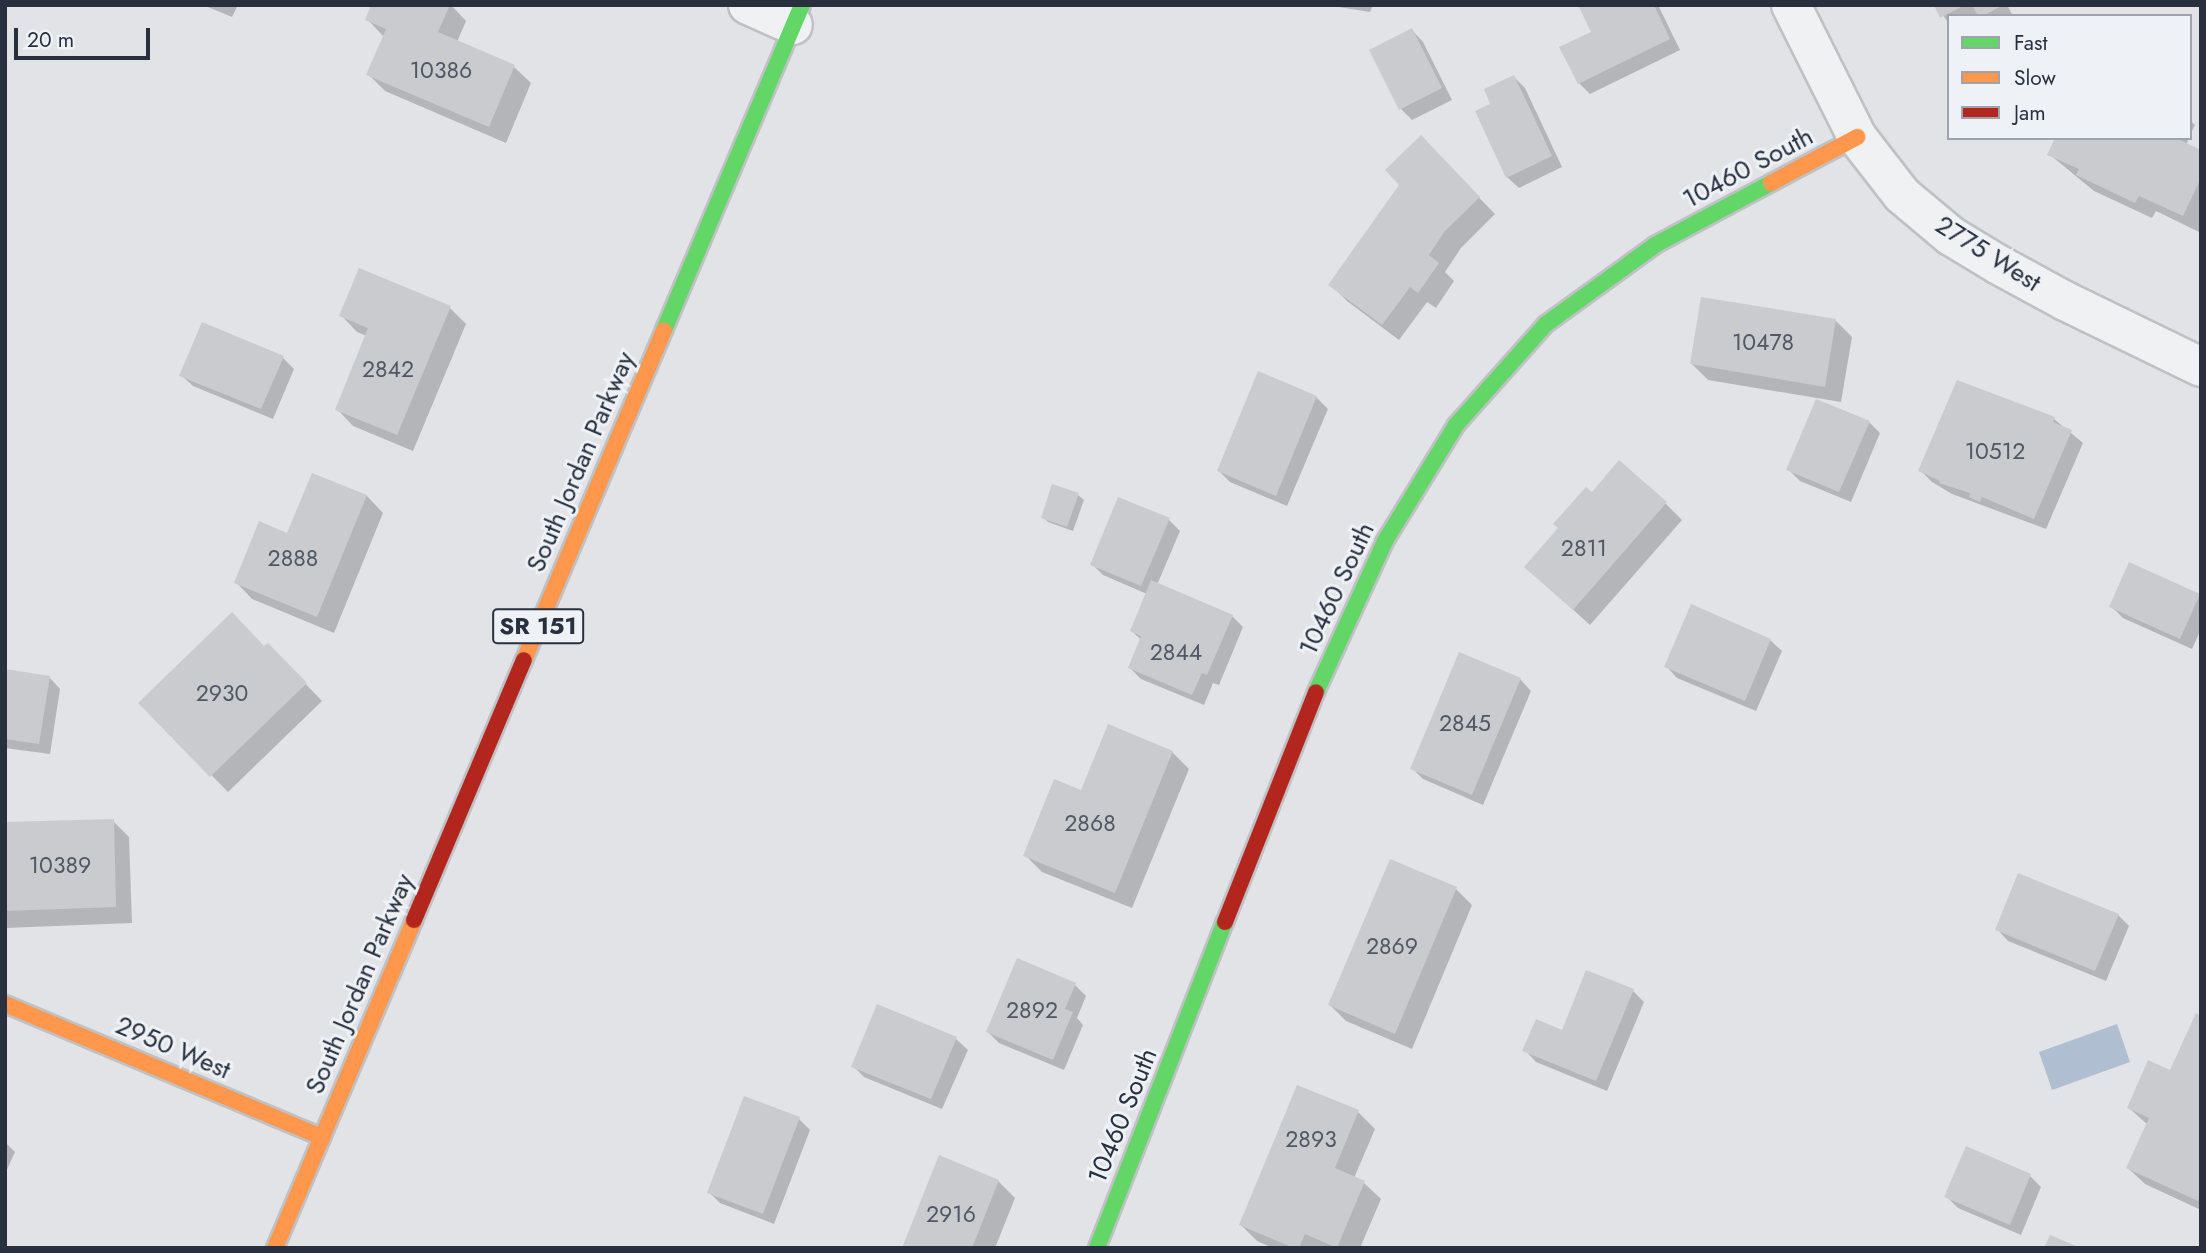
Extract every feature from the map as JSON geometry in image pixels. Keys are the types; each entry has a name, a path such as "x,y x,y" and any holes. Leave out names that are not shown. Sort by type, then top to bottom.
{"street":[{"path":"748,5 798,15"},
{"name":"2775 West","path":"1791,5 1857,136 1902,195 1951,236 2065,301 2201,367"},
{"name":"South Jordan Parkway","path":"275,1248 798,15"},
{"name":"10460 South","path":"1097,1248 1327,665 1385,541 1456,425 1546,324 1633,261 1656,245 1857,136"},
{"name":"2950 West","path":"5,1004 322,1137"}],"water":[{"path":"2117,1024 2130,1062 2052,1090 2039,1052"}],"building":[{"path":"371,5 450,5 438,32 515,65 489,127 366,75 386,29 365,20"},
{"path":"1578,5 1654,5 1670,39 1578,84 1559,47 1591,32"},
{"path":"1934,5 1965,5 1947,14 1940,18"},
{"path":"1972,5 2003,5 1987,14 1977,14"},
{"path":"1412,28 1442,88 1399,110 1369,50"},
{"path":"1514,75 1552,156 1506,178 1475,111 1490,104 1484,89"},
{"path":"1421,135 1480,197 1445,231 1429,255 1439,263 1418,293 1410,287 1382,325 1328,285 1399,185 1385,170"},
{"path":"2054,140 2180,140 2201,150 2201,178 2183,216 2139,196 2135,203 2076,175 2079,169 2047,155"},
{"path":"359,268 451,306 397,435 335,410 368,328 339,316"},
{"path":"1701,297 1836,319 1825,387 1690,364"},
{"path":"202,322 284,356 261,409 179,376"},
{"path":"1258,371 1317,396 1276,496 1217,471"},
{"path":"1957,380 2055,417 2053,422 2072,430 2034,519 1982,497 1980,502 1969,497 1970,493 1939,483 1940,481 1918,471"},
{"path":"1816,399 1870,421 1839,492 1786,470"},
{"path":"1619,460 1667,502 1573,610 1524,567 1558,528 1553,524 1586,487 1592,492"},
{"path":"312,473 367,495 317,617 234,583 259,521 287,533"},
{"path":"1052,484 1079,493 1067,527 1041,518"},
{"path":"1118,497 1170,518 1141,586 1090,565"},
{"path":"2129,562 2200,594 2180,639 2109,607"},
{"path":"1151,580 1233,615 1207,675 1202,673 1192,695 1128,668 1141,636 1130,631"},
{"path":"1691,604 1771,639 1745,701 1664,667"},
{"path":"232,612 264,646 268,643 307,683 210,777 138,703"},
{"path":"1459,652 1521,678 1472,795 1410,769"},
{"path":"5,669 50,676 39,744 5,739"},
{"path":"1108,724 1173,751 1115,893 1023,856 1054,779 1081,790"},
{"path":"114,819 116,907 5,911 5,822"},
{"path":"1390,859 1457,887 1395,1034 1328,1005"},
{"path":"2018,873 2119,914 2095,971 1995,930"},
{"path":"1017,958 1076,983 1065,1009 1073,1012 1053,1060 986,1032"},
{"path":"1586,970 1634,989 1596,1081 1522,1051 1536,1019 1562,1030"},
{"path":"877,1004 957,1037 931,1099 851,1067"},
{"path":"2196,1013 2201,1016 2201,1194 2198,1201 2126,1168 2149,1118 2127,1108 2148,1060 2170,1070"},
{"path":"1297,1085 1359,1110 1335,1168 1365,1181 1337,1248 1305,1234 1299,1248 1294,1248 1239,1225"},
{"path":"744,1096 800,1117 763,1214 707,1193"},
{"path":"1966,1146 2031,1174 2010,1225 1944,1197"},
{"path":"939,1155 999,1180 972,1248 902,1248"},
{"path":"2050,1235 2081,1248 2044,1248"}],"traffic: fast":[{"path":"664,330 802,5"},
{"path":"1316,692 1385,541 1456,425 1546,324 1655,245 1771,183"},
{"path":"1097,1248 1225,922"}],"traffic: slow":[{"path":"1771,183 1857,137"},
{"path":"524,660 664,330"},
{"path":"275,1248 414,920"},
{"path":"5,1004 322,1137"}],"traffic: jam":[{"path":"414,920 524,660"},
{"path":"1225,922 1316,692"}]}
